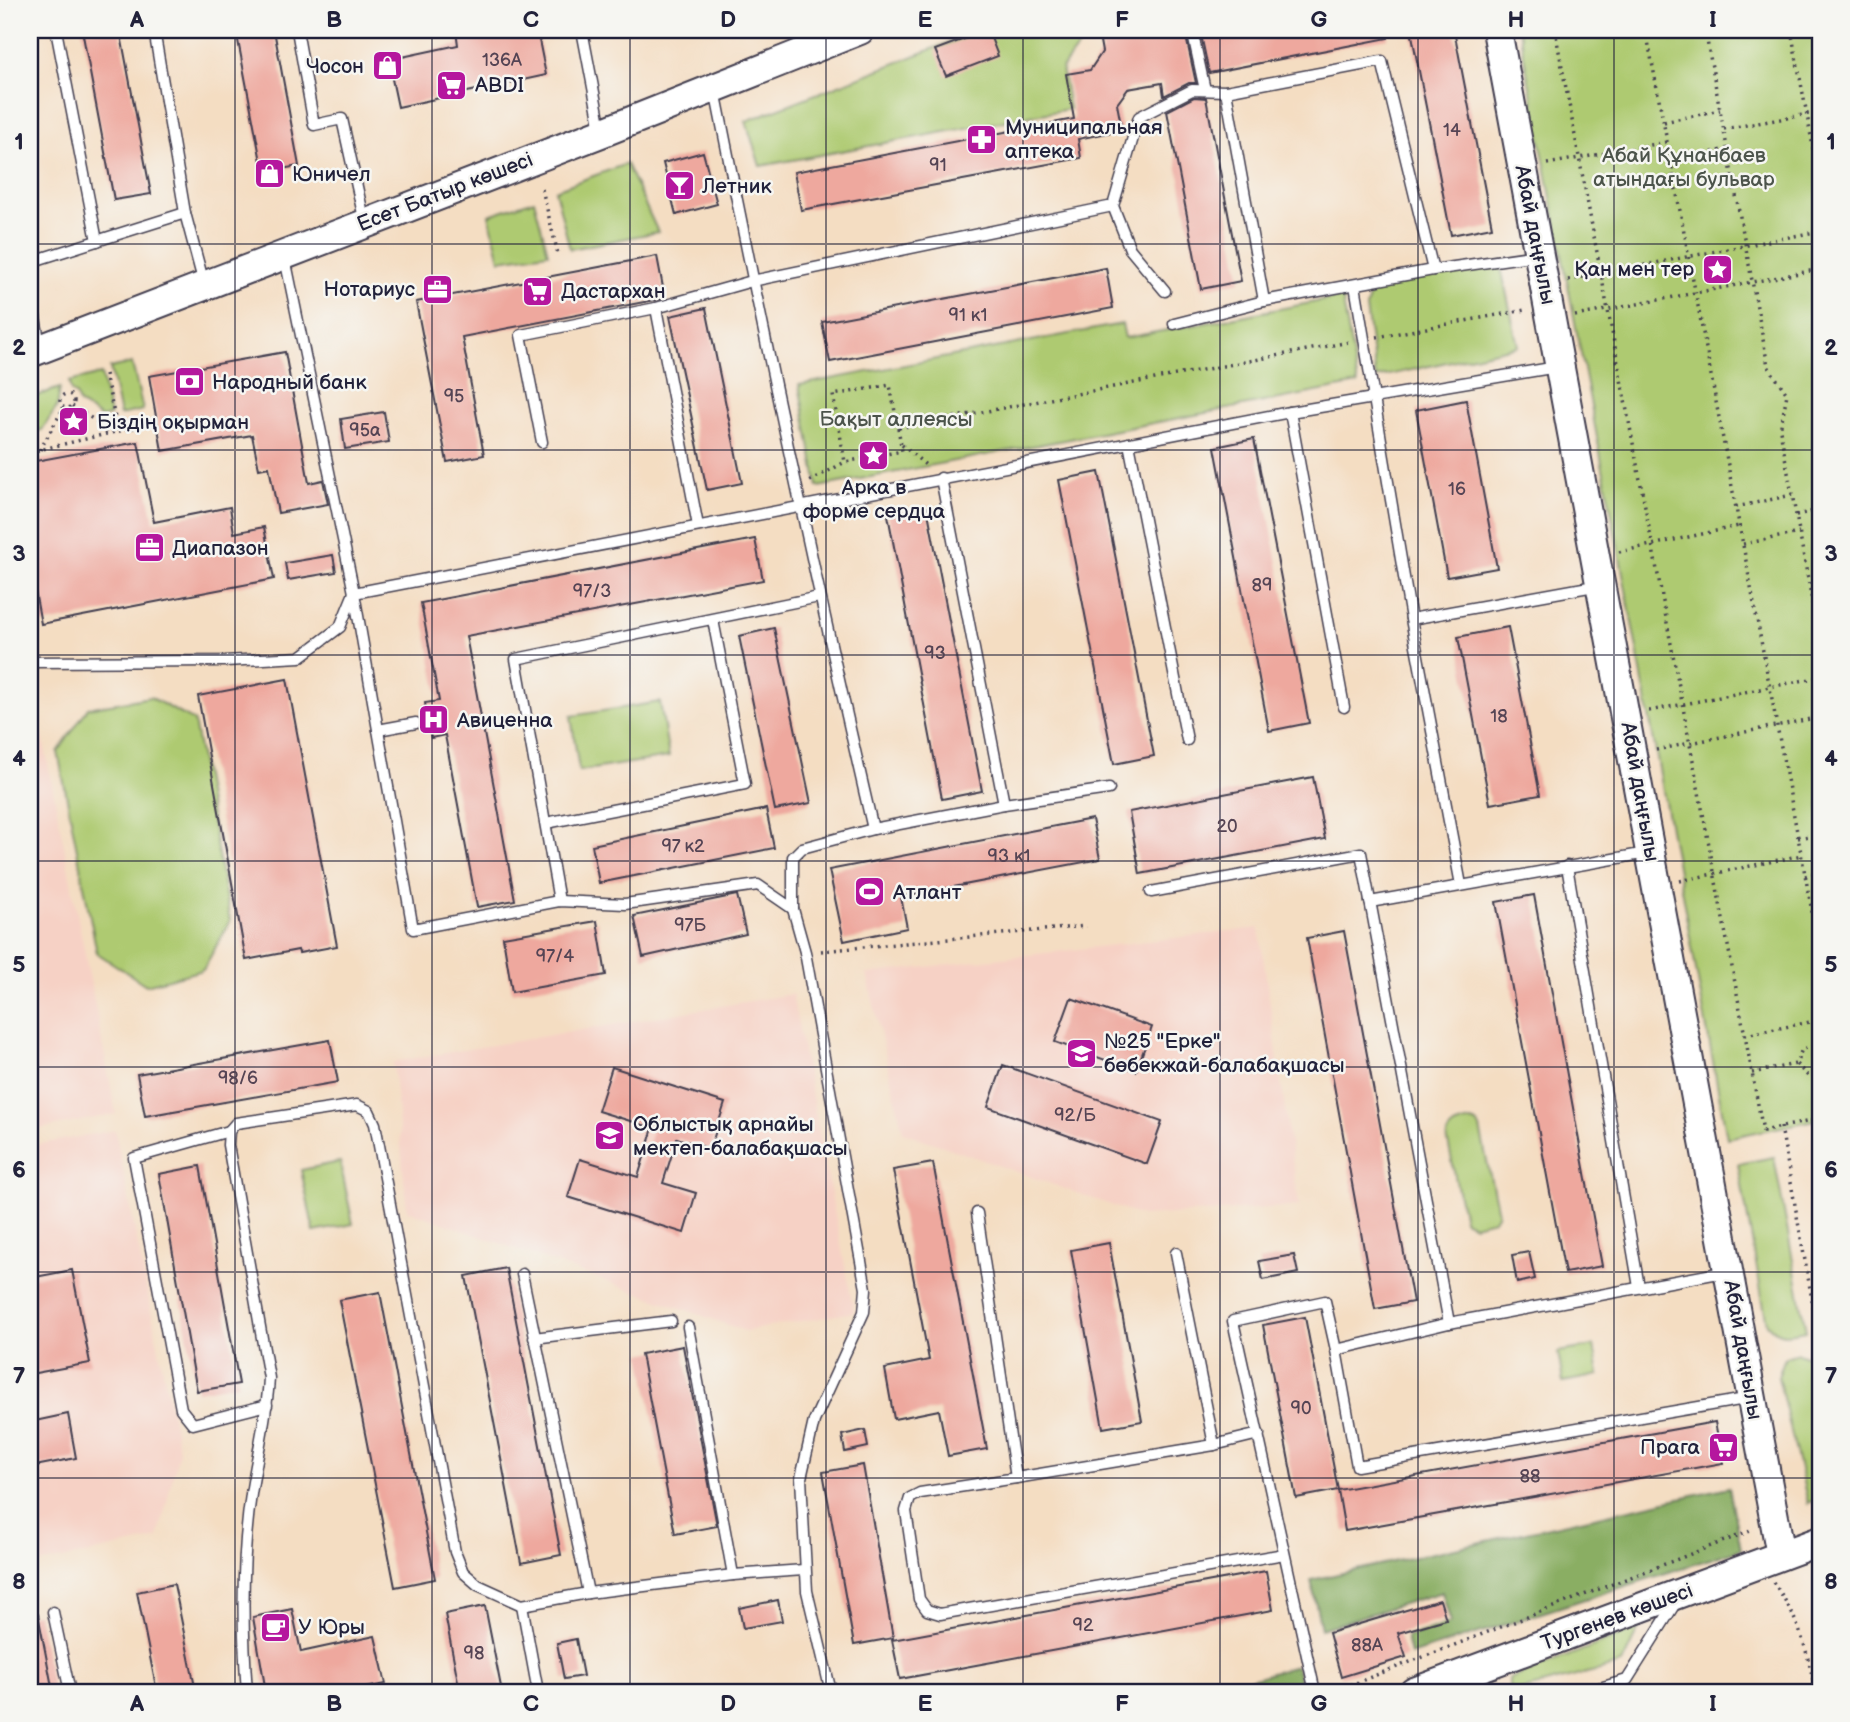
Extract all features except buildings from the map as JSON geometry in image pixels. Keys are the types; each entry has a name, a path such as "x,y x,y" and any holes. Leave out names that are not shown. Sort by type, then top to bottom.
{"main road":[{"name":"Есет Батыр көшесі","path":"35,351 860,30"},
{"name":"Абай даңғылы","path":"1497,30 1752,1398 1770,1559"},
{"name":"Тургенев көшесі","path":"1414,1692 1820,1541"}],"lane":[{"path":"56,30 97,241"},
{"path":"154,30 185,213 205,284"},
{"path":"297,30 314,125 342,119 365,223"},
{"path":"582,30 601,132"},
{"path":"1192,30 1205,90"},
{"path":"1165,291 1130,249 1113,206 1139,117 1192,90 1226,90 1382,61 1433,270"},
{"path":"715,87 752,281 819,597 873,829"},
{"path":"1226,90 1264,301"},
{"path":"542,442 521,335 656,308 752,281 1113,206"},
{"path":"30,262 185,213"},
{"path":"285,254 355,593 414,929 559,901 625,904 758,886 793,909"},
{"path":"1174,324 1264,301 1433,270 1538,255"},
{"path":"1355,285 1411,619 1461,885"},
{"path":"30,288 35,351"},
{"path":"656,308 698,526"},
{"path":"355,593 1290,412 1560,366"},
{"path":"1290,412 1344,707"},
{"path":"1129,443 1188,740"},
{"path":"941,478 1004,804"},
{"path":"1411,619 1601,584"},
{"path":"30,662 225,661 300,657 340,627 355,593"},
{"path":"559,901 516,659 819,597"},
{"path":"546,823 745,784 713,620"},
{"path":"378,730 416,723"},
{"path":"831,1692 804,1570 801,1478 814,1421 864,1312 866,1289 805,952 793,909 793,857 802,848 873,829 1004,804 1109,789"},
{"path":"1370,902 1651,852"},
{"path":"1151,892 1361,853 1449,1323"},
{"path":"1567,866 1639,1287"},
{"path":"267,1405 193,1424 181,1409 134,1158 229,1131 236,1123 357,1105 369,1111 375,1124 454,1552 463,1572 478,1585 522,1605 733,1575 804,1570"},
{"path":"229,1131 228,1145 268,1378 267,1405 251,1494 244,1558 242,1631 247,1692"},
{"path":"977,1213 1016,1478"},
{"path":"1176,1253 1214,1445"},
{"path":"1336,1350 1449,1323 1728,1271"},
{"path":"522,1274 588,1594"},
{"path":"1315,1692 1233,1321 1325,1301 1357,1466 1752,1398"},
{"path":"534,1338 671,1321"},
{"path":"688,1327 733,1575"},
{"path":"1259,1434 1214,1445 920,1493 910,1498 906,1511 919,1600 927,1611 940,1614 1284,1554"},
{"path":"1586,1692 1627,1680 1682,1592"},
{"path":"522,1605 538,1692"},
{"path":"54,1612 70,1692"},
{"path":"1456,1677 1487,1692"}],"path":[{"path":"1555,30 1763,1130 1820,1119"},
{"path":"1646,30 1820,954"},
{"path":"1705,30 1768,366 1787,394 1780,430 1820,643"},
{"path":"1791,30 1820,184"},
{"path":"1663,122 1720,110"},
{"path":"1724,129 1820,112"},
{"path":"1545,165 1667,142"},
{"path":"1670,161 1727,149"},
{"path":"542,189 558,254"},
{"path":"1566,280 1820,231"},
{"path":"1573,317 1820,269"},
{"path":"898,428 1527,310"},
{"path":"106,374 116,432"},
{"path":"797,489 845,462 902,451 890,384 833,395 845,462"},
{"path":"64,407 60,401 65,393 73,398 72,406"},
{"path":"64,407 72,406 116,432"},
{"path":"40,450 64,407"},
{"path":"30,433 32,452 145,425"},
{"path":"901,444 941,478"},
{"path":"1736,507 1792,495"},
{"path":"1796,515 1820,510"},
{"path":"1619,552 1739,526"},
{"path":"1743,544 1800,533"},
{"path":"1647,712 1820,677"},
{"path":"1654,750 1820,717"},
{"path":"1798,838 1820,834"},
{"path":"1678,881 1802,855"},
{"path":"1805,876 1820,873"},
{"path":"805,952 1086,926"},
{"path":"1745,1035 1820,1020"},
{"path":"1796,1064 1802,1049 1820,1045"},
{"path":"1752,1073 1796,1064"},
{"path":"1796,1064 1807,1075 1820,1072"},
{"path":"1781,1127 1820,1344"},
{"path":"1315,1692 1353,1684 1753,1530"},
{"path":"1770,1559 1808,1652 1815,1692"}],"shaded area":[{"path":"37,707 116,1114 30,1131 30,709"},
{"name":"№25 \"Ерке\" бөбекжай-балабақшасы","path":"1259,928 1299,1206 1142,1216 903,1132 867,974"},
{"name":"Облыстық арнайы мектеп-балабақшасы","path":"792,994 854,1312 745,1331 407,1210 393,1062"},
{"path":"115,1130 179,1451 158,1538 30,1566 30,1146"}],"green space":[{"path":"981,30 1091,30 1062,68 1069,109 760,166 746,121"},
{"name":"Абай Құнанбаев атындағы бульвар","path":"1519,30 1820,30 1820,1119 1727,1138"},
{"path":"626,164 658,232 570,249 555,190"},
{"path":"534,200 548,253 500,260 489,215"},
{"path":"1500,263 1518,346 1376,378 1366,308 1372,286"},
{"name":"Бақыт аллеясы","path":"1342,297 1358,384 818,487 799,385 1122,324 1125,338"},
{"path":"132,363 143,410 120,415 110,368"},
{"path":"101,374 110,416 101,418 79,403 69,382"},
{"path":"60,388 57,407 42,430 34,432 30,398"},
{"path":"150,697 194,721 230,921 203,970 146,985 97,953 58,752 88,708"},
{"path":"660,702 669,757 579,771 571,716"},
{"path":"1471,1121 1477,1123 1480,1128 1498,1213 1494,1220 1474,1225 1464,1220 1447,1137 1453,1127"},
{"path":"1774,1157 1806,1331 1790,1334 1776,1331 1767,1324 1738,1164"},
{"path":"340,1162 353,1224 314,1232 301,1170"},
{"path":"1594,1346 1599,1375 1563,1382 1558,1352"},
{"path":"1798,1353 1812,1361 1821,1407 1820,1498 1808,1503 1778,1377 1785,1357"},
{"path":"1729,1487 1741,1549 1410,1655 1406,1637 1451,1623 1442,1592 1321,1629 1311,1580"},
{"path":"1639,1628 1622,1664 1515,1692 1509,1688 1509,1679"},
{"path":"1296,1666 1303,1692 1205,1692"}],"place":[{"name":"Чосон","path":"387,66"},
{"name":"ABDI","path":"452,85"},
{"name":"Муниципальная аптека","path":"982,139"},
{"name":"Юничел","path":"269,174"},
{"name":"Летник","path":"679,186"},
{"name":"Қан мен тер","path":"1717,269"},
{"name":"Нотариус","path":"438,289"},
{"name":"Дастархан","path":"538,291"},
{"name":"Народный банк","path":"189,382"},
{"name":"Біздің оқырман","path":"74,422"},
{"name":"Арка в форме сердца","path":"874,455"},
{"name":"Диапазон","path":"149,548"},
{"name":"Авиценна","path":"434,720"},
{"name":"Атлант","path":"870,892"},
{"name":"№25 \"Ерке\" бөбекжай-балабақшасы","path":"1081,1053"},
{"name":"Облыстық арнайы мектеп-балабақшасы","path":"610,1136"},
{"name":"Прага","path":"1723,1447"},
{"name":"У Юры","path":"275,1627"}]}
